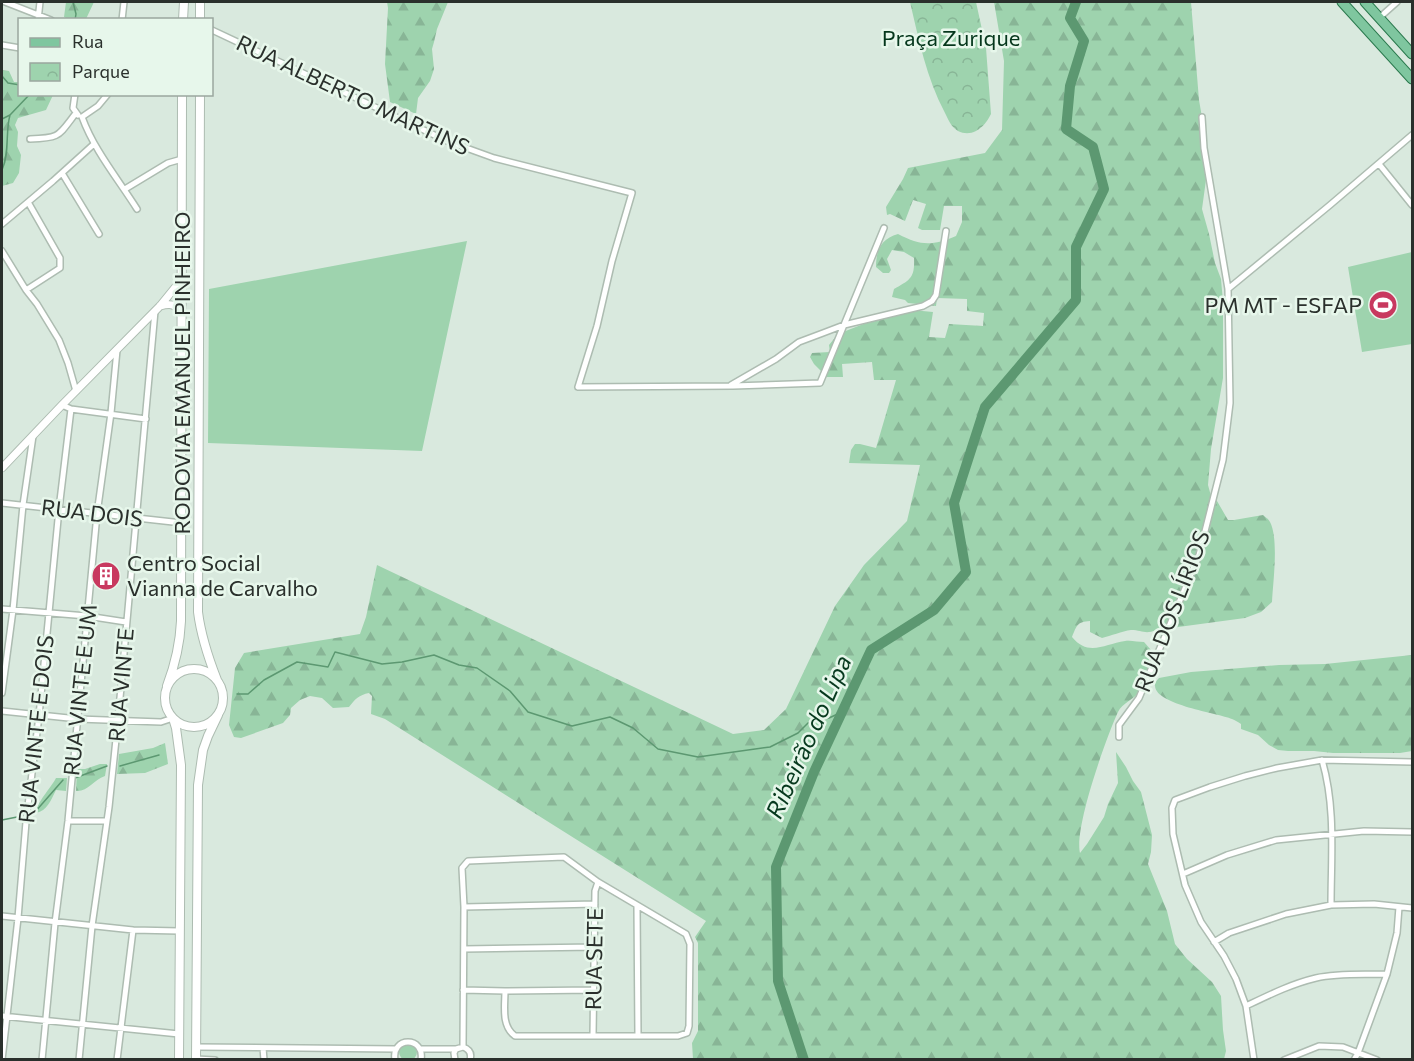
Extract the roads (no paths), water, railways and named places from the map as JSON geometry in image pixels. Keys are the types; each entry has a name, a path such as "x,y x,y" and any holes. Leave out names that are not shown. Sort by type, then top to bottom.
{"main road":[{"path":"183,18 184,2"},
{"path":"200,2 200,18"},
{"path":"1342,2 1413,79"},
{"path":"1365,2 1413,54"},
{"name":"RODOVIA EMANUEL PINHEIRO","path":"167,686 180,638 182,96"},
{"name":"RODOVIA EMANUEL PINHEIRO","path":"200,96 198,612 204,646 217,680"},
{"path":"196,1059 198,785 203,750 222,706 223,697 217,680 209,673 199,669 189,669 176,675 167,686 166,709 182,725 195,727 208,724 218,715"},
{"path":"173,718 181,765 179,1059"}],"street":[{"path":"5,2 38,17 40,2"},
{"path":"122,18 124,2"},
{"path":"1379,18 1397,2"},
{"name":"RUA ALBERTO MARTINS","path":"213,30 447,141 494,158 632,193 612,261 597,326 578,387 726,386"},
{"path":"2,45 18,48"},
{"path":"75,96 72,108 82,117 94,144 137,209"},
{"path":"82,117 98,106 106,96"},
{"path":"30,139 56,136 76,113"},
{"name":"RUA DOS LÍRIOS","path":"1119,738 1119,725 1139,698 1199,555 1223,460 1230,403 1228,289 1204,148 1202,117"},
{"path":"1228,289 1413,135"},
{"path":"2,224 94,144"},
{"path":"125,189 168,163 182,159"},
{"path":"1379,164 1413,205"},
{"path":"62,173 99,234"},
{"path":"26,290 60,268 60,258 28,202"},
{"path":"726,386 820,383 884,228"},
{"path":"726,386 776,359 799,342 844,325 923,306 932,301 936,295 946,231"},
{"path":"2,251 59,340 76,391"},
{"path":"2,468 158,309 182,278"},
{"path":"158,309 173,305 178,308 181,315"},
{"name":"RUA VINTE","path":"79,1059 92,926 118,720 158,309"},
{"name":"RUA VINTE E UM","path":"42,1059 55,923 68,821 97,514 117,350"},
{"path":"62,405 146,418"},
{"name":"RUA VINTE E DOIS","path":"2,1059 4,1016 18,918 26,822 71,408"},
{"path":"2,693 33,435"},
{"name":"RUA DOIS","path":"2,503 182,523"},
{"path":"2,609 87,616 126,622"},
{"path":"2,711 78,719 161,722 173,718"},
{"path":"1322,760 1329,790 1333,835 1331,906"},
{"path":"1254,1059 1246,1006 1236,979 1224,956 1201,922 1183,874 1173,834 1172,808 1175,801 1245,776 1322,760 1413,762"},
{"path":"68,821 106,821"},
{"path":"1183,874 1227,855 1276,840 1364,831 1413,832"},
{"path":"463,1047 462,868 468,861 564,857 598,882 686,934 690,944 689,1026 687,1033 678,1036 515,1036 508,1031 505,1019 506,991"},
{"name":"RUA SETE","path":"593,1036 595,891 598,882"},
{"path":"464,907 595,904"},
{"path":"1214,942 1229,933 1286,914 1331,906 1374,904 1413,908"},
{"path":"637,906 638,1036"},
{"path":"1354,1059 1387,974 1397,933 1399,906"},
{"path":"2,916 55,923 179,932"},
{"path":"117,1059 133,930"},
{"path":"464,949 595,947"},
{"path":"1246,1006 1283,988 1317,978 1348,974 1387,974"},
{"path":"463,990 594,990"},
{"path":"4,1016 179,1034"},
{"path":"395,1059 396,1049 400,1044 408,1042 421,1049 463,1047 470,1051 470,1059"},
{"path":"1284,1059 1319,1046 1343,1047 1377,1059"},
{"path":"196,1047 396,1049"},
{"path":"263,1048 264,1059"},
{"path":"421,1049 421,1059"},
{"path":"455,1059 456,1049"},
{"path":"196,1059 215,1059"}],"waterway":[{"path":"73,2 75,18"},
{"name":"Ribeirão do Lipa","path":"804,1060 778,981 776,867 814,772 871,650 934,610 966,572 954,503 985,407 1076,300 1076,247 1104,189 1093,147 1066,129 1070,86 1084,41 1070,18 1076,2"},
{"path":"2,76 8,83 18,85"},
{"path":"2,119 10,115 28,96"},
{"path":"2,170 6,156 10,115"},
{"path":"237,694 248,694 264,680 297,662 328,667 335,652 382,664 434,655 459,665 477,668 510,691 528,712 572,726 610,717 633,728 658,749 698,757 770,747 798,733 808,723 842,712"},
{"path":"120,766 159,755"},
{"path":"75,778 107,766"},
{"path":"35,812 63,780"},
{"path":"2,820 22,816"}],"place":[{"name":"PM MT - ESFAP","path":"1383,305"},
{"name":"Centro Social Vianna de Carvalho","path":"106,576"}],"park label":[{"name":"Praça Zurique","path":"951,38"}]}
